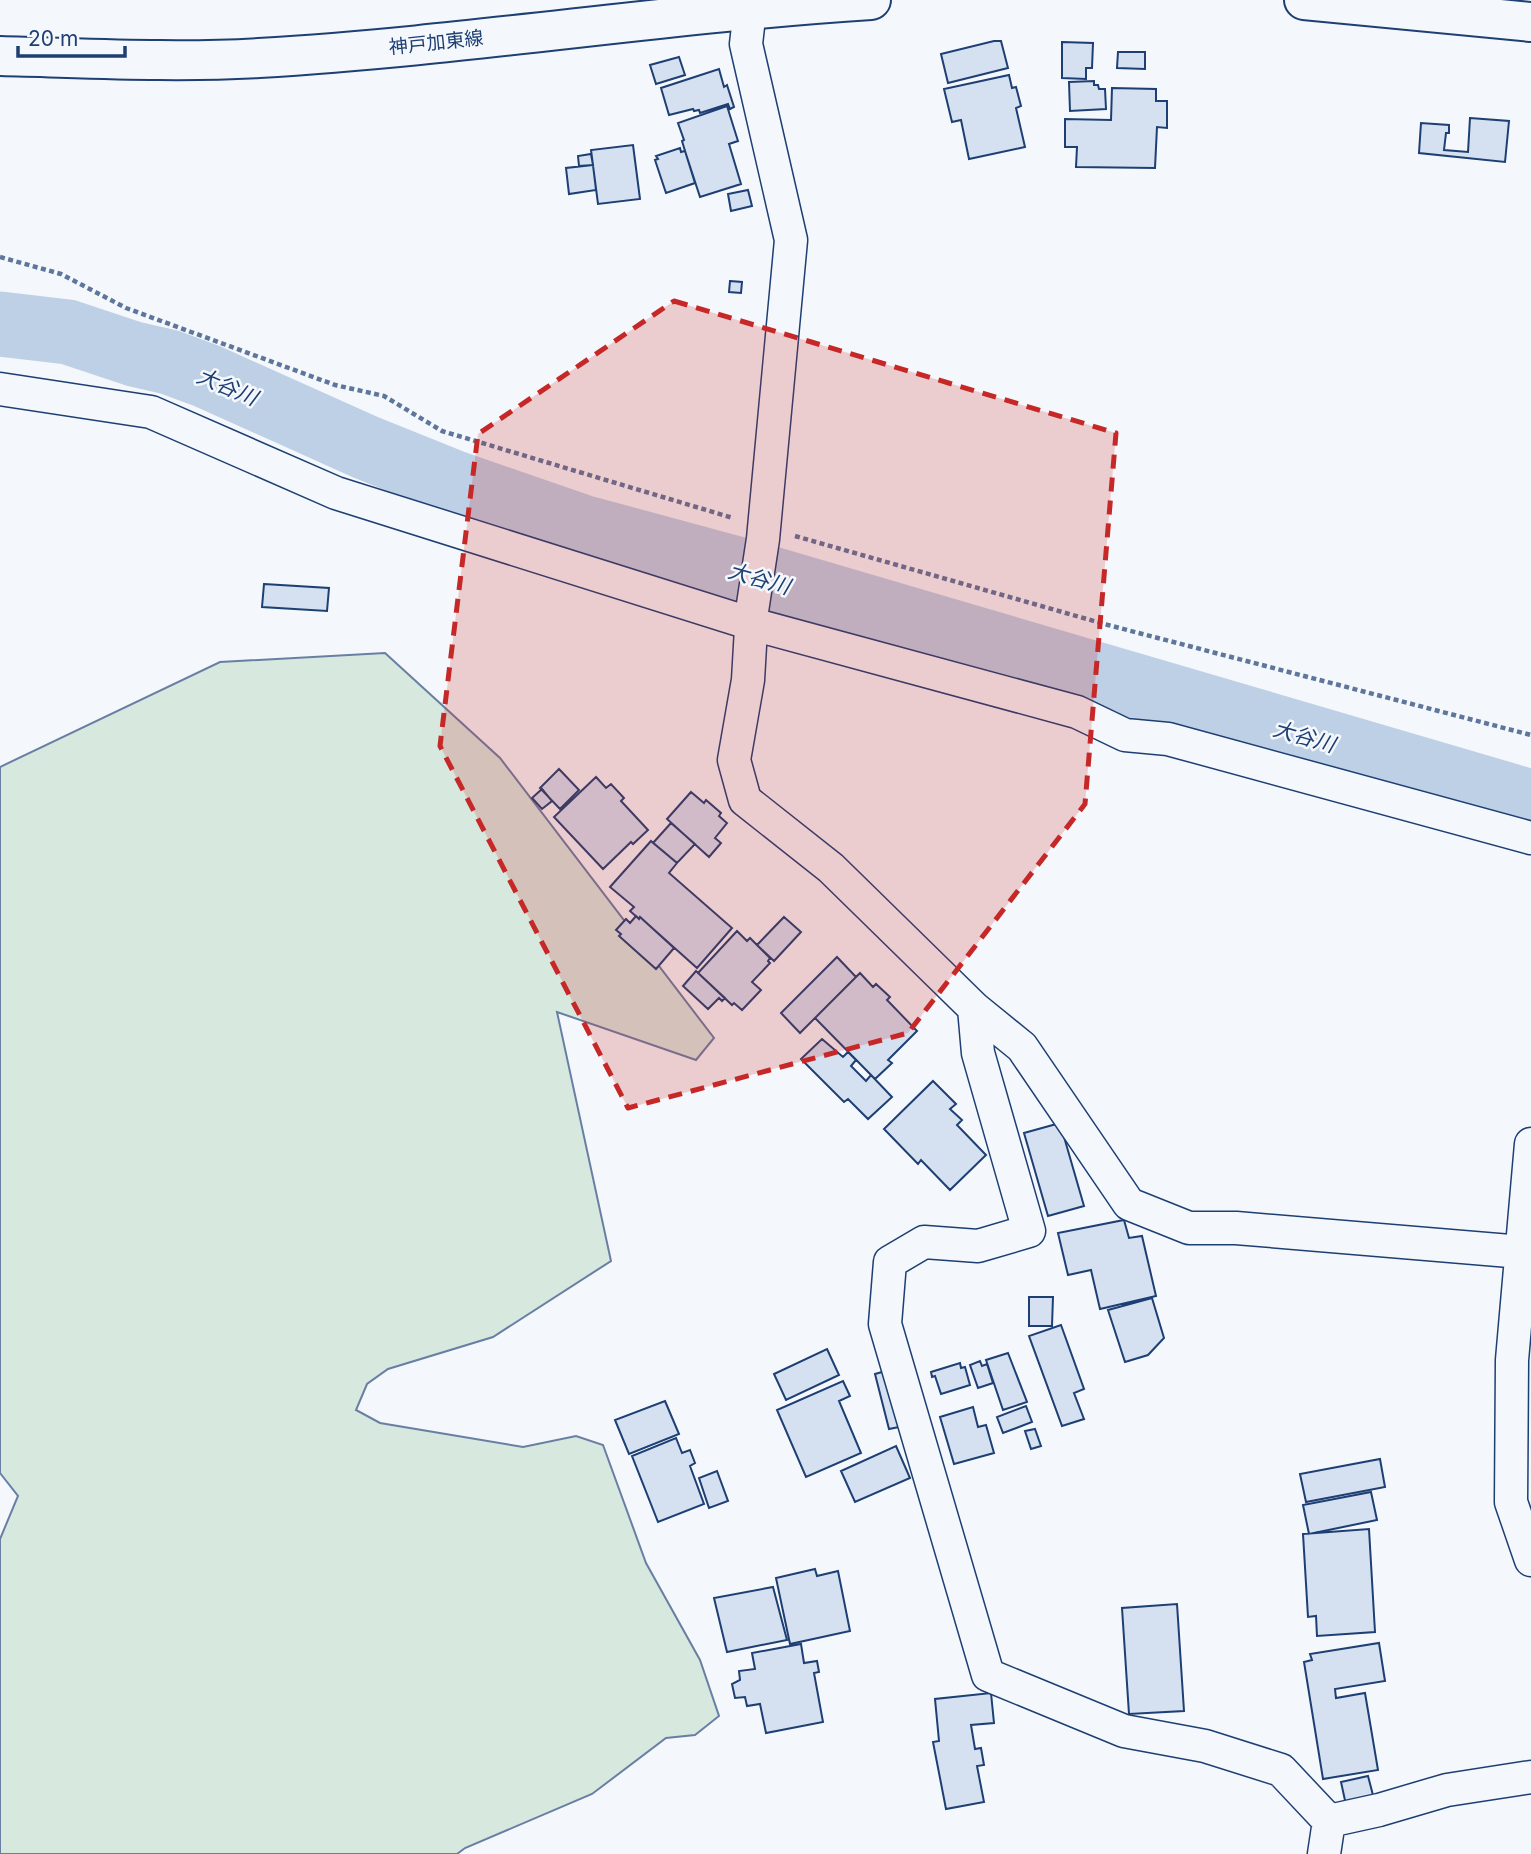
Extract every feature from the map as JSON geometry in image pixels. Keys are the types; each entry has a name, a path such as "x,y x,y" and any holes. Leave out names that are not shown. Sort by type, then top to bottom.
{"main road":[{"name":"神戸加東線","path":"0,55 165,60 268,57 750,9 871,0"},
{"path":"1304,0 1531,22"}],"street":[{"path":"750,9 746,44 791,240 764,533 752,617 748,680 734,760 745,800 831,868 974,1008 1023,1047 1129,1204 1189,1228 1236,1228 1522,1252"},
{"path":"0,389 151,412 336,493 1077,712 1125,735 1168,739 1531,838"},
{"path":"974,1008 978,1053 1029,1231 978,1246 924,1242 890,1262 885,1324 988,1675 1124,1731 1205,1746 1281,1770 1329,1821"},
{"path":"1531,1144 1512,1360 1511,1503 1531,1560"},
{"path":"1329,1821 1447,1790 1531,1777"},
{"path":"1324,1854 1329,1821"}],"path":[{"path":"0,257 61,274 126,308 335,385 384,396 442,431 764,533 1531,735"}],"highlighted area":[{"path":"674,301 1116,433 1085,804 908,1033 628,1108 440,746 478,434"}],"shaded area":[{"path":"385,653 500,758 714,1038 696,1060 557,1012 611,1261 493,1337 388,1369 367,1384 356,1410 380,1423 523,1447 576,1436 603,1445 646,1563 700,1660 719,1716 695,1735 666,1738 592,1794 465,1848 457,1854 0,1854 0,1539 18,1496 0,1473 0,767 220,662"}],"building":[{"path":"1001,41 1008,68 948,83 941,54"},
{"path":"1062,42 1093,43 1092,68 1086,68 1086,79 1062,78"},
{"path":"1118,52 1145,52 1145,69 1117,68"},
{"path":"679,57 685,75 656,84 650,65"},
{"path":"719,69 734,107 730,109 728,104 700,113 699,110 693,109 669,115 661,88"},
{"path":"1009,75 1012,88 1016,87 1021,106 1016,108 1025,147 969,159 961,120 952,122 944,89"},
{"path":"1094,81 1094,85 1098,85 1099,89 1105,89 1106,109 1070,111 1069,82"},
{"path":"1112,88 1156,89 1156,101 1167,101 1167,128 1157,127 1155,168 1076,167 1077,147 1065,147 1065,119 1111,120"},
{"path":"727,106 738,141 729,144 741,184 700,197 678,123"},
{"path":"1470,118 1509,121 1505,162 1419,153 1421,123 1449,125 1444,150 1468,152"},
{"path":"633,145 640,199 598,204 591,150"},
{"path":"680,148 681,152 685,151 695,183 666,193 656,156"},
{"path":"591,154 593,165 579,166 578,156"},
{"path":"593,165 596,190 569,194 566,168"},
{"path":"748,190 752,206 731,211 728,194"},
{"path":"730,281 742,282 741,293 729,292"},
{"path":"264,584 329,588 327,611 262,607"},
{"path":"559,769 579,790 560,809 540,788"},
{"path":"596,777 606,788 611,784 624,798 621,801 648,830 603,869 554,817"},
{"path":"542,789 552,801 542,809 532,798"},
{"path":"691,792 704,803 706,800 721,813 719,816 727,823 715,838 721,843 709,857 667,819"},
{"path":"671,823 695,844 677,863 653,843"},
{"path":"651,841 677,863 669,873 732,928 697,968 630,911 634,907 610,887"},
{"path":"636,916 674,948 656,969 619,936 621,934 616,930 626,919 630,923"},
{"path":"784,917 801,932 774,961 757,945"},
{"path":"737,931 747,941 750,938 770,958 770,963 752,982 761,990 742,1010 734,1003 732,1005 698,973"},
{"path":"837,957 856,977 800,1033 781,1013"},
{"path":"696,971 725,998 722,1001 719,998 708,1009 683,986"},
{"path":"860,973 873,987 876,984 890,997 887,1000 917,1031 888,1060 892,1063 875,1079 815,1018"},
{"path":"822,1039 843,1057 848,1052 856,1060 851,1066 866,1081 871,1075 892,1097 868,1119 848,1099 844,1102 801,1059"},
{"path":"933,1081 956,1104 950,1109 962,1120 957,1125 986,1155 950,1190 921,1160 918,1164 884,1129"},
{"path":"1060,1123 1084,1206 1048,1216 1024,1133"},
{"path":"1124,1220 1129,1238 1142,1236 1156,1296 1100,1309 1091,1270 1068,1275 1058,1233"},
{"path":"1029,1297 1053,1297 1052,1326 1029,1326"},
{"path":"1152,1298 1164,1338 1148,1355 1125,1362 1108,1310"},
{"path":"1061,1325 1084,1389 1074,1393 1084,1419 1062,1426 1029,1336"},
{"path":"827,1349 839,1375 786,1400 774,1374"},
{"path":"1008,1353 1027,1402 1003,1410 986,1360"},
{"path":"980,1361 982,1366 987,1364 993,1383 978,1388 970,1365"},
{"path":"960,1363 961,1368 965,1367 970,1385 941,1394 931,1372"},
{"path":"889,1370 904,1426 889,1429 875,1374"},
{"path":"843,1381 850,1396 839,1401 861,1453 806,1477 777,1410"},
{"path":"665,1401 679,1434 629,1454 615,1420"},
{"path":"1026,1406 1032,1422 1003,1433 997,1417"},
{"path":"973,1407 978,1427 986,1425 994,1453 954,1464 940,1417"},
{"path":"1035,1429 1041,1446 1031,1449 1025,1431"},
{"path":"676,1438 682,1453 690,1450 695,1463 690,1466 704,1504 658,1522 632,1456"},
{"path":"896,1446 910,1478 855,1502 841,1471"},
{"path":"1380,1459 1385,1487 1306,1502 1300,1474"},
{"path":"717,1471 728,1501 709,1508 699,1478"},
{"path":"1371,1492 1377,1520 1309,1534 1303,1505"},
{"path":"1369,1529 1375,1632 1317,1636 1316,1616 1308,1617 1303,1534"},
{"path":"815,1569 817,1576 838,1571 850,1631 790,1644 776,1578"},
{"path":"773,1587 787,1640 727,1652 714,1598"},
{"path":"1177,1604 1184,1711 1129,1714 1122,1608"},
{"path":"1379,1643 1385,1681 1335,1689 1336,1698 1365,1693 1378,1770 1323,1779 1304,1662 1312,1660 1310,1654"},
{"path":"801,1644 804,1663 817,1661 819,1672 814,1673 823,1722 766,1733 760,1704 747,1706 745,1697 735,1698 732,1684 740,1680 739,1671 755,1669 752,1653"},
{"path":"991,1693 994,1723 971,1725 975,1749 981,1748 984,1765 977,1766 984,1802 946,1809 933,1742 939,1741 935,1699"},
{"path":"1368,1776 1374,1799 1346,1805 1341,1782"}],"waterway":[{"name":"大谷川","path":"0,324 68,332 134,354 169,362 452,482 582,527 741,570 1531,802"}]}
